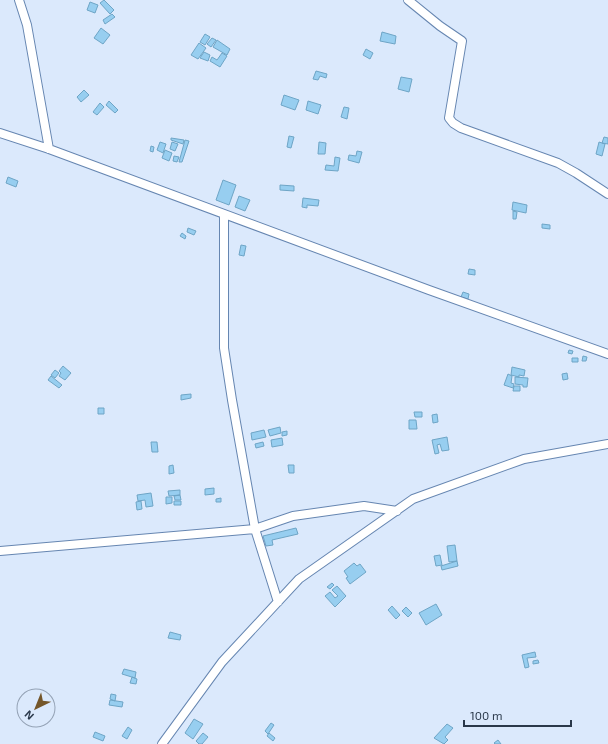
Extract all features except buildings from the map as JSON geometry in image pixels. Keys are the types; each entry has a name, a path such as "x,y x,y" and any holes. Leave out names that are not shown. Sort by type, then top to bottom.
{"street":[{"path":"19,0 27,25 49,149"},
{"path":"408,0 440,26 462,41 449,118 453,123 461,128 558,164 576,173 608,194"},
{"path":"0,132 429,290 608,354"},
{"path":"224,214 224,348 255,529 278,602"},
{"path":"162,744 222,662 299,579 413,499 524,459 608,444"},
{"path":"0,551 255,529 293,516 364,506 397,511"}]}
